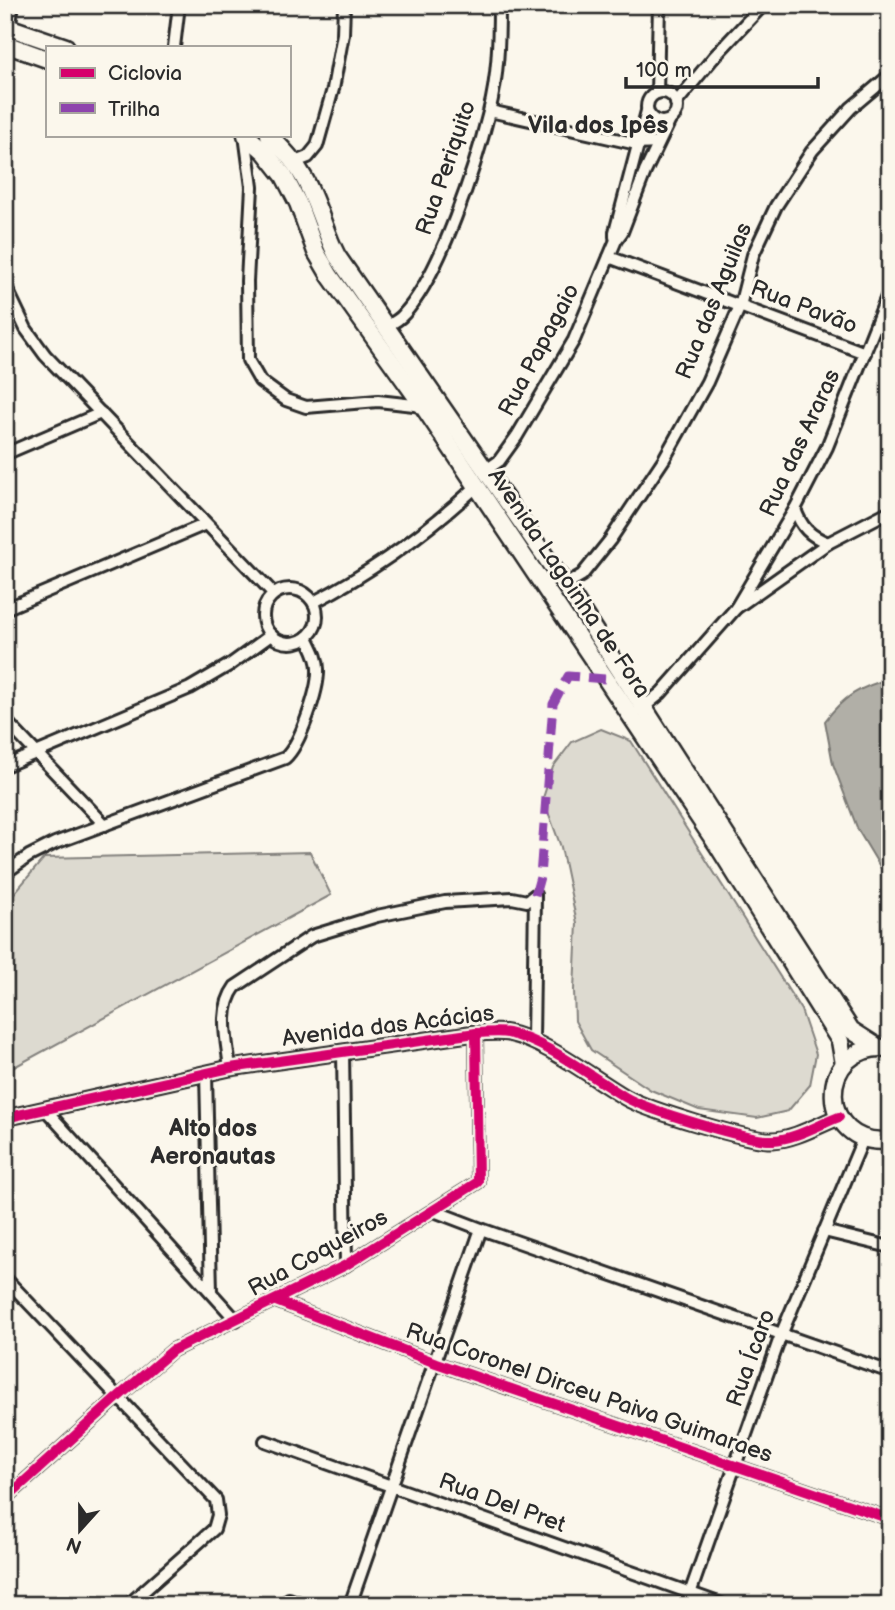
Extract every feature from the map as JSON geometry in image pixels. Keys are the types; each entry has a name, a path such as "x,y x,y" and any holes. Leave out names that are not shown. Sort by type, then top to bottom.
{"main road":[{"path":"7,27 63,46"},
{"path":"5,44 46,59"},
{"name":"Avenida Lagoinha de Fora","path":"246,136 265,152 284,176 298,203 316,252 326,268 476,487 638,711 851,1030 883,1047"},
{"name":"Avenida Lagoinha de Fora","path":"270,136 295,162 306,180 326,235 337,256 565,585 718,846 840,1041 844,1064"},
{"path":"883,1047 853,1055 844,1064 836,1076 834,1104 839,1117 849,1130 863,1139 879,1142 890,1140"}],"street":[{"path":"7,27 13,5"},
{"path":"174,46 179,5"},
{"path":"295,162 308,157 317,146 333,89 343,34 344,5"},
{"name":"Rua Periquito","path":"387,326 403,316 422,290 448,235 473,167 490,111 498,54 499,5"},
{"path":"657,93 659,5"},
{"path":"676,103 667,93 657,93 648,100 647,111 659,122 670,120 676,113 676,103 714,57 763,5"},
{"name":"Rua das Aguilas","path":"565,585 582,575 610,540 664,459 707,382 740,306 753,255 776,205 812,151 851,107 890,75"},
{"path":"490,111 637,144 658,143"},
{"name":"Rua Papagaio","path":"616,240 615,232 647,111"},
{"name":"Rua Papagaio","path":"486,470 499,461 517,436 573,340 670,120"},
{"path":"245,136 252,187 247,281 248,360 260,381 286,400 306,407 378,401 423,406"},
{"name":"Rua Pavão","path":"609,257 865,353"},
{"path":"5,285 8,301 35,342 274,594"},
{"name":"Rua das Araras","path":"736,608 795,509 827,447 890,289"},
{"path":"5,454 101,414"},
{"path":"314,602 396,553 424,533 476,487"},
{"path":"795,509 799,521 807,531 828,542"},
{"path":"638,711 661,693 736,608 828,542 890,511"},
{"path":"5,609 206,524"},
{"path":"292,589 305,593 314,602 317,621 307,637 289,643 271,635 264,624 264,611 274,594 292,589"},
{"path":"5,766 190,688 232,664 271,635"},
{"path":"5,873 42,849 279,761 289,754 318,681 317,659 307,637"},
{"path":"5,720 105,825"},
{"path":"230,1068 225,1011 227,998 234,987 312,936 377,916 445,902 512,898 527,901 535,895 533,1041"},
{"name":"Avenida das Acácias","path":"5,1118 230,1068 343,1051 506,1032 533,1041 628,1100 754,1138 786,1138 839,1117"},
{"name":"Rua Coqueiros","path":"5,1499 173,1350 346,1265 478,1182 476,1034"},
{"path":"343,1051 346,1265"},
{"path":"206,1073 211,1292"},
{"path":"45,1109 236,1320"},
{"name":"Rua Ícaro","path":"686,1605 781,1335 863,1139"},
{"path":"434,1211 890,1372"},
{"path":"350,1605 481,1229"},
{"path":"824,1231 890,1247"},
{"path":"5,1278 216,1500 218,1508 214,1529 128,1605"},
{"name":"Rua Coronel Dirceu Paiva Guimaraes","path":"276,1301 436,1363 890,1520"},
{"name":"Rua Del Pret","path":"265,1441 724,1605"},
{"path":"289,1599 306,1605"}],"shaded area":[{"path":"890,679 890,877 885,875 858,830 833,764 825,721 853,694"},
{"path":"601,729 631,741 801,1010 816,1054 810,1085 788,1111 757,1118 699,1110 651,1090 591,1050 575,1021 577,923 561,847 543,798 553,767 572,742"},
{"path":"310,852 331,895 5,1072 5,904 44,858"}],"marked path":[{"path":"535,895 540,877 553,704 568,676 606,679"}],"cycle path":[{"path":"5,1118 230,1068 496,1032 523,1037 538,1044 636,1102 698,1124 743,1136 781,1139 839,1117"},
{"path":"5,1499 173,1350 346,1265 478,1182 476,1033"},
{"path":"276,1301 436,1363 890,1519"}],"district":[{"name":"Vila dos Ipês","path":"598,125"},
{"name":"Alto dos Aeronautas","path":"213,1142"}]}
